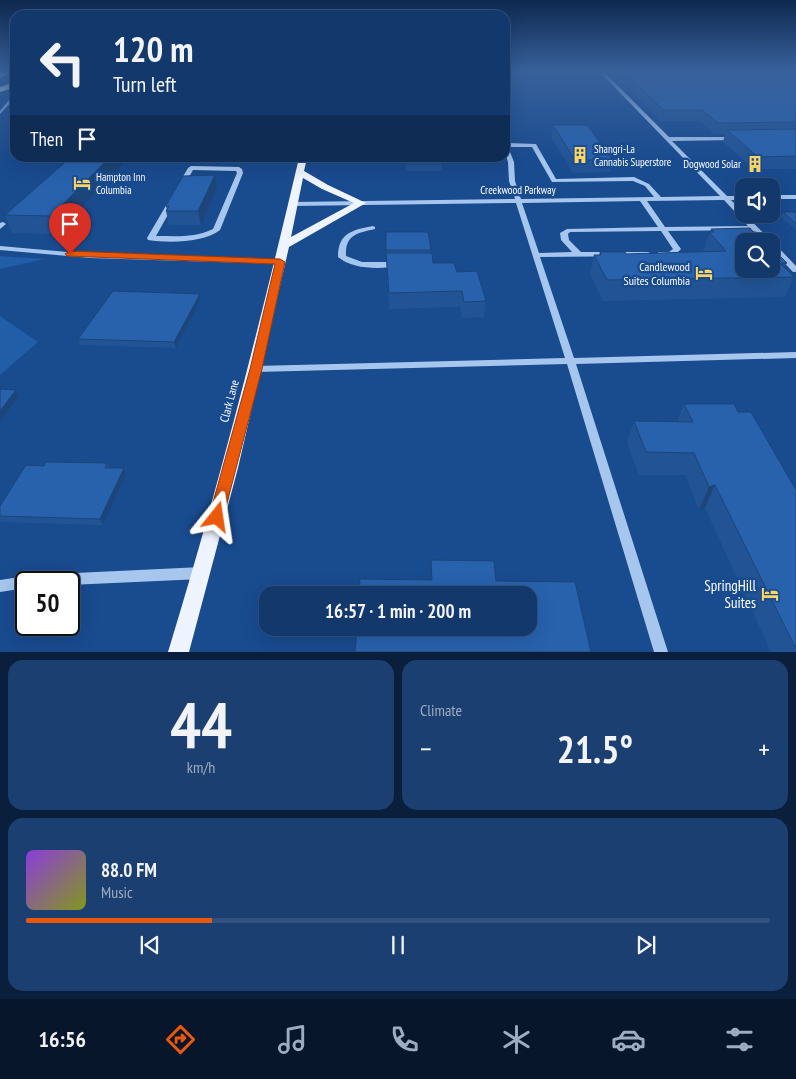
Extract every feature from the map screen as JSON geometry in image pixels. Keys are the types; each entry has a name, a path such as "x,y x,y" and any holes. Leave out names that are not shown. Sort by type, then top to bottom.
{"main road":[{"name":"Clark Lane","path":"178,652 202,573 256,369 302,162"},
{"path":"300,172 325,188 361,203"},
{"path":"284,245 361,203"}],"street":[{"path":"631,101 759,233"},
{"path":"667,139 746,138"},
{"path":"510,145 534,145 554,180 634,179 647,185 658,198"},
{"path":"510,157 512,162 512,181 661,652"},
{"path":"191,168 238,169 240,173 226,205 216,230 209,234 199,237 151,238 191,168"},
{"path":"780,197 796,197"},
{"name":"Creekwood Parkway","path":"293,204 735,198"},
{"path":"536,255 671,254 677,249 642,199"},
{"path":"374,228 360,230 343,240 341,248 342,257 350,262 359,264 405,264"},
{"path":"578,254 565,240 564,233 569,230 754,228"},
{"path":"0,248 90,256 280,262"},
{"path":"780,254 796,270"},
{"path":"256,369 796,355"},
{"path":"0,586 33,581 202,573"}],"shaded area":[{"path":"0,256 45,259 0,269"},
{"path":"0,316 38,342 0,375"}],"building":[{"path":"655,101 796,101 796,122 718,123 702,110 664,110"},
{"path":"553,125 587,125 613,160 575,160"},
{"path":"796,129 796,156 758,157 727,130"},
{"path":"65,162 105,162 51,216 5,215"},
{"path":"406,162 442,162 442,164 406,164"},
{"path":"215,175 198,211 166,211 169,206 166,206 183,176"},
{"path":"783,212 796,212 796,224"},
{"path":"750,228 753,232 757,233 735,233 735,278 607,280 594,255 601,255 600,252 625,252 626,254 726,251 709,232 714,232 711,229"},
{"path":"386,232 428,232 431,250 386,250"},
{"path":"386,253 432,253 433,263 454,263 457,272 477,271 486,301 464,302 462,291 389,293"},
{"path":"780,256 787,263 780,263"},
{"path":"780,263 794,277 780,277"},
{"path":"113,291 200,294 174,342 78,339"},
{"path":"0,389 16,390 0,411"},
{"name":"SpringHill Suites","path":"684,404 734,404 738,412 751,412 796,490 796,649 715,485 709,487 694,453 646,452 634,421 693,422"},
{"path":"46,462 107,463 105,468 124,468 100,519 0,516 0,506 26,465 44,466"},
{"path":"431,560 494,561 496,581 575,582 591,652 355,652 356,636 537,636 537,586 360,586 360,579 432,580"}],"waterway":[{"path":"0,113 10,101"}],"place":[{"name":"Shangri-La Cannabis Superstore","path":"580,155"},
{"name":"Dogwood Solar","path":"755,164"},
{"name":"Hampton Inn Columbia","path":"82,183"},
{"name":"Candlewood Suites Columbia","path":"704,273"},
{"name":"SpringHill Suites","path":"770,594"}],"route":[{"path":"70,254 109,257 280,262 256,369 217,517"}]}
